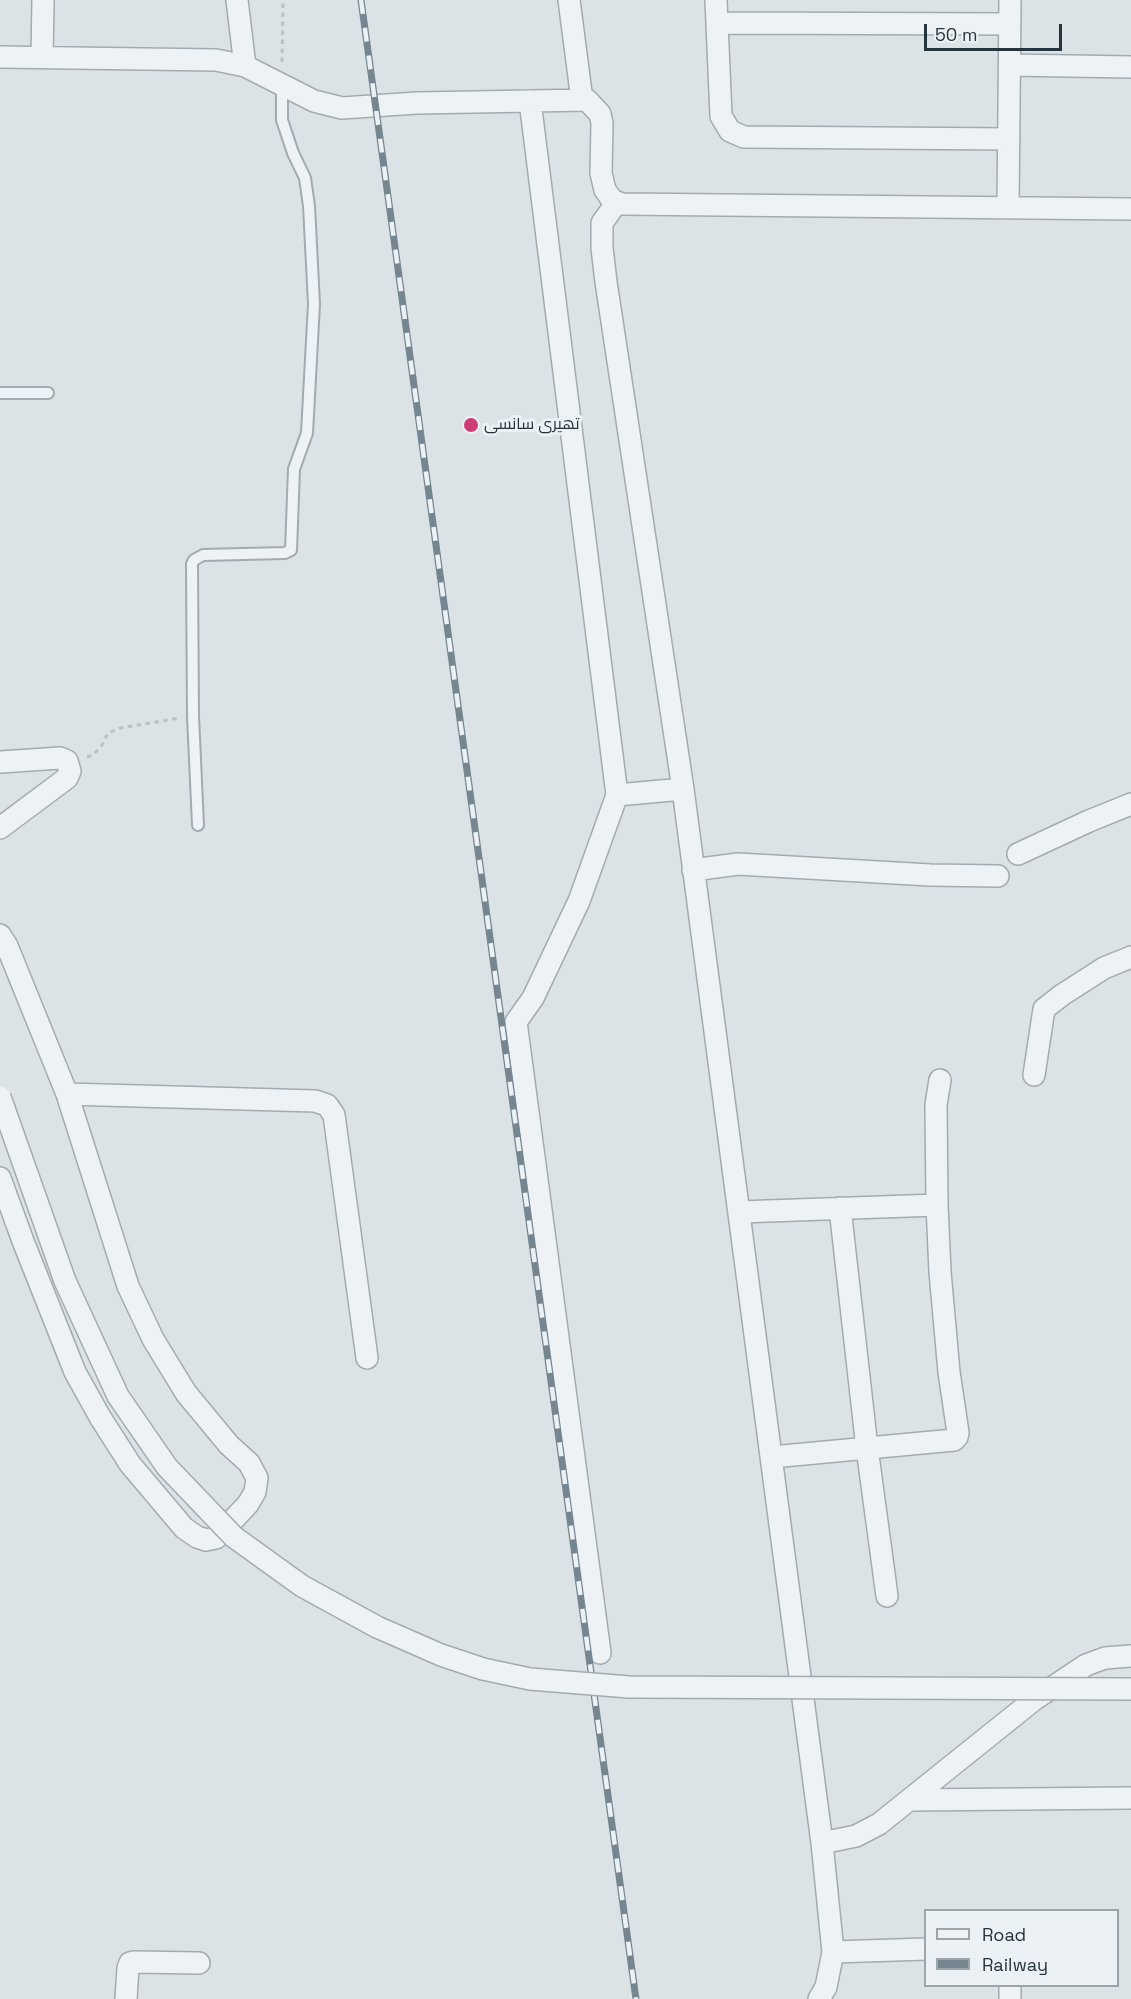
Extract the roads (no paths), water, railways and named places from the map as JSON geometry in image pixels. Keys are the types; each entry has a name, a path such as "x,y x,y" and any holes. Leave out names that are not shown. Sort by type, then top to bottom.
{"street":[{"path":"42,57 43,0"},
{"path":"237,0 245,66"},
{"path":"568,0 582,100"},
{"path":"716,0 721,116 730,131 744,136 1009,139"},
{"path":"1008,208 1010,0"},
{"path":"717,23 1010,24"},
{"path":"0,57 216,60 245,66 314,101 342,108 417,103 582,100 591,104 600,114 603,133 601,174 607,195 617,202 631,204 1131,209"},
{"path":"1010,65 1131,67"},
{"path":"530,101 617,795 579,901 533,998 516,1022 600,1653"},
{"path":"617,202 602,223 606,282 683,789 822,1843 833,1952 826,1987 819,1999"},
{"path":"0,762 60,758 67,761 70,771 67,778 0,828"},
{"path":"617,795 683,789"},
{"path":"1018,854 1131,804"},
{"path":"693,870 738,864 930,875 998,876"},
{"path":"0,935 7,946 67,1094 128,1286 153,1339 186,1393 229,1444 249,1463 257,1478 255,1492 248,1504 216,1538 206,1540 184,1528 130,1464 100,1417 75,1372 22,1241 0,1178"},
{"path":"1034,1075 1044,1010 1062,995 1104,968 1131,957"},
{"path":"772,1457 954,1440 958,1434 949,1372 940,1272 936,1105 940,1080"},
{"path":"67,1094 315,1101 327,1105 334,1115 367,1358"},
{"path":"0,1097 65,1281 118,1396 167,1467 234,1537 302,1586 377,1627 441,1655 483,1669 530,1678 629,1687 1131,1689"},
{"path":"740,1212 937,1205"},
{"path":"840,1208 867,1449 887,1596"},
{"path":"822,1843 865,1832 911,1800 1035,1699 1077,1671 1105,1658 1131,1656"},
{"path":"911,1800 1131,1798"},
{"path":"833,1952 924,1949"},
{"path":"126,1999 130,1963 199,1963"}],"lane":[{"path":"198,825 193,716 192,564 194,560 203,555 285,553 291,550 294,469 307,434 314,304 309,206 305,178 293,153 282,120 282,85"},
{"path":"0,393 48,393"}],"railway":[{"path":"361,0 636,1999"}],"place":[{"name":"تھیری سانسی","path":"471,425"}]}
